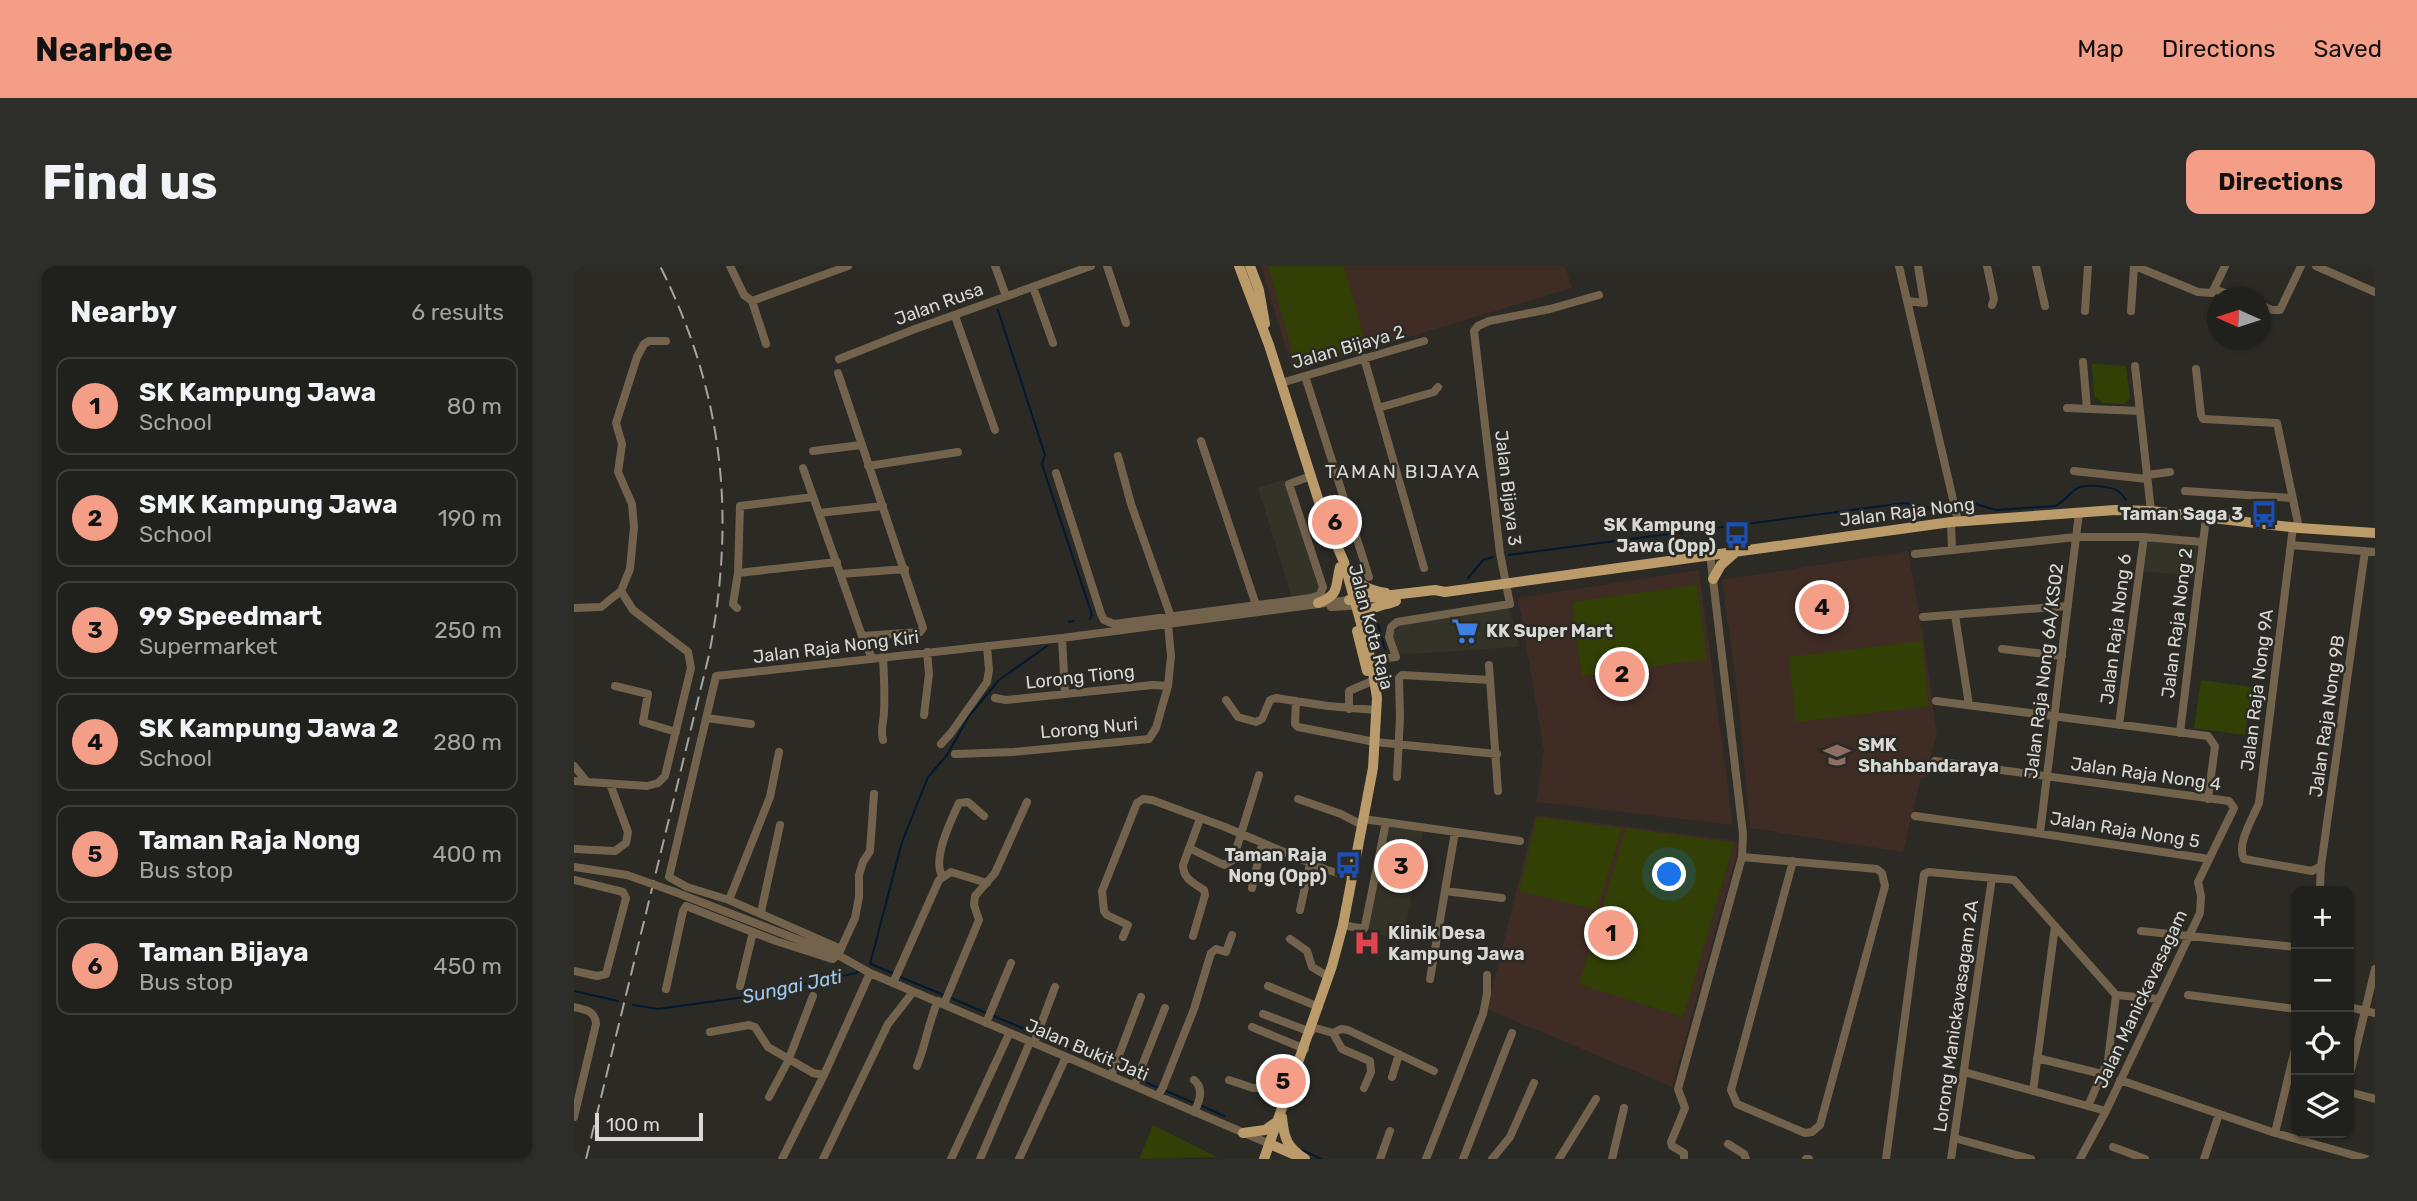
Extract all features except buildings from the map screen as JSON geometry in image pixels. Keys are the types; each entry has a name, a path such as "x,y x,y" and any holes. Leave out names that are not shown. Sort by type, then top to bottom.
{"main road":[{"name":"Jalan Kota Raja","path":"1239,266 1269,345 1329,528 1329,536 1342,565 1368,660 1376,707 1373,768 1343,925 1320,1007 1264,1159"},
{"name":"Jalan Kota Raja","path":"1250,266 1259,290 1269,345"},
{"name":"Jalan Raja Nong","path":"1352,603 1436,597 1445,592 1506,583 1955,521 2115,510 2151,511 2296,528 2375,533"},
{"path":"1713,579 1721,565 1738,550"},
{"path":"1342,565 1366,589 1395,598"},
{"path":"1318,603 1330,599 1335,592 1342,565"},
{"path":"1376,707 1377,698 1364,634 1364,615 1395,598"},
{"path":"1352,603 1364,634"},
{"path":"1243,1133 1265,1130 1280,1117 1290,1148 1304,1159"},
{"path":"1270,1143 1304,1159"},
{"path":"1270,1159 1279,1156 1304,1159"}],"street":[{"path":"730,266 744,295 752,301 766,344"},
{"path":"814,266 817,276"},
{"path":"752,301 848,266"},
{"path":"996,266 1006,296"},
{"name":"Jalan Rusa","path":"839,359 1091,266"},
{"path":"1107,266 1126,323"},
{"path":"1899,266 1955,521 1952,550"},
{"path":"1908,301 1924,303 1918,266"},
{"path":"1987,266 1994,299 1992,305"},
{"path":"2036,266 2045,306"},
{"path":"2085,311 2088,266"},
{"path":"2131,311 2134,266 2198,292 2207,291"},
{"path":"2215,287 2225,266"},
{"path":"2270,309 2280,310 2301,266"},
{"path":"2320,267 2375,290"},
{"path":"1033,286 1053,343"},
{"name":"Jalan Bijaya 3","path":"1506,583 1474,335 1478,326 1489,321 1550,309 1599,295"},
{"path":"955,316 995,430"},
{"path":"574,608 601,607 621,591 630,569 634,527 632,504 618,472 622,444 617,423 637,356 644,344 649,341 666,341"},
{"name":"Jalan Bijaya 2","path":"1281,383 1423,341"},
{"path":"1364,358 1424,568"},
{"path":"2083,362 2087,409"},
{"path":"2135,366 2151,511"},
{"name":"Jalan Raja Nong 9A","path":"2196,369 2203,419 2277,423 2296,528 2291,545 2259,803 2242,844 2241,854 2244,859 2312,871 2321,866"},
{"path":"838,373 923,628 920,632 862,636"},
{"path":"1305,376 1369,578"},
{"path":"1378,408 1434,392 1438,387"},
{"path":"2067,408 2140,411"},
{"path":"1201,441 1256,605"},
{"path":"813,451 861,445"},
{"path":"868,466 958,452"},
{"name":"Lorong Nuri","path":"955,754 1013,752 1149,739 1156,728 1168,686 1170,621 1118,456"},
{"path":"803,468 872,658"},
{"path":"2074,471 2147,477 2170,472"},
{"path":"1056,473 1104,620 1116,624 1170,621 1316,597 1324,587 1289,484 1311,476"},
{"path":"2185,491 2292,498"},
{"path":"737,608 733,604 738,573 740,506 813,497"},
{"path":"819,513 883,506"},
{"name":"Jalan Raja Nong 6A/KS02","path":"2039,833 2079,513"},
{"name":"Jalan Raja Nong 2","path":"2180,733 2206,518"},
{"path":"1915,554 2076,537 2144,537 2203,542"},
{"name":"Jalan Raja Nong 6","path":"2119,725 2144,537"},
{"path":"2291,545 2375,552"},
{"name":"Jalan Raja Nong 9B","path":"2320,886 2365,551"},
{"path":"1684,1159 1684,1153 1672,1146 1671,1142 1685,1108 1678,1089 1742,857 1743,834 1710,554"},
{"path":"738,573 836,562"},
{"path":"841,574 905,569"},
{"path":"1368,660 1396,657 1389,637 1391,626 1398,622 1510,604 1506,583"},
{"path":"574,781 647,786 658,783 665,776 676,732 691,660 688,652 633,610 621,591"},
{"name":"Jalan Raja Nong Kiri","path":"839,952 761,912 687,887 669,877 716,676 755,674 872,658 1062,638 1170,621 1303,607 1318,603 1352,603"},
{"path":"1303,607 1352,603"},
{"path":"1923,617 2068,607"},
{"path":"1955,615 1969,705"},
{"path":"1062,638 1065,694"},
{"path":"941,744 987,682 987,646"},
{"path":"2002,649 2062,656"},
{"path":"924,715 929,674 927,652"},
{"path":"883,657 883,740"},
{"path":"1489,665 1498,791"},
{"path":"1397,776 1399,678 1402,675 1490,680"},
{"path":"1349,709 1349,691 1370,682"},
{"name":"Lorong Tiong","path":"995,698 1006,700 1153,685 1168,686"},
{"path":"615,686 648,694 643,722 676,732"},
{"path":"1226,699 1238,717 1256,722 1262,719 1269,700 1276,698 1349,709 1376,707"},
{"path":"1296,701 1294,724 1298,727 1375,742 1497,754"},
{"path":"1936,701 2208,736 2215,746 2208,799"},
{"path":"707,718 751,724"},
{"path":"729,900 770,797 779,752"},
{"name":"Jalan Raja Nong 4","path":"1935,761 2229,802 2234,808 2233,812"},
{"path":"574,766 587,782"},
{"path":"1189,848 1224,865 1228,864 1237,852 1259,775"},
{"path":"574,849 615,851 626,843 628,832 610,784"},
{"path":"666,989 682,911 686,906 833,959 854,923 859,897 859,874 870,851 874,794"},
{"path":"1123,937 1128,925 1107,915 1102,903 1102,891 1137,803 1143,799 1152,800 1310,864 1352,877"},
{"path":"1298,799 1362,822 1385,822 1520,841"},
{"path":"943,877 938,871 939,856 959,803 968,802 984,816"},
{"path":"917,1066 926,1046 928,1024 941,1003 979,920 974,905 975,896 995,873 1027,802"},
{"name":"Jalan Manickavasagam","path":"2080,1159 2106,1111 2200,913 2198,882 2233,812"},
{"name":"Jalan Raja Nong 5","path":"1915,816 2208,859"},
{"path":"1192,936 1205,895 1204,890 1183,873 1200,819"},
{"path":"1343,925 1364,929 1385,822"},
{"path":"761,912 780,825"},
{"path":"1430,979 1455,832"},
{"path":"1252,887 1262,844"},
{"path":"1742,857 1793,861 1877,869 1882,873 1885,886 1820,1125 1812,1132 1805,1133 1737,1104 1731,1090 1793,861"},
{"path":"1300,910 1310,864"},
{"name":"Jalan Bukit Jati","path":"574,867 627,875 839,952 869,973 896,977 913,992 988,1017 1009,1034 1035,1039 1066,1057 1113,1071 1197,1106 1243,1133 1270,1143"},
{"path":"896,977 939,880 951,872 987,883"},
{"path":"1886,1159 1924,874 1929,872 2014,880 2116,995 2158,999"},
{"name":"Lorong Manickavasagam 2A","path":"1951,1159 1992,878"},
{"path":"574,880 623,892 625,902 609,970 597,976 574,971"},
{"path":"1445,891 1502,898"},
{"path":"2033,1091 2055,926"},
{"path":"2141,931 2291,946"},
{"path":"740,986 753,932"},
{"path":"1160,1092 1194,1009 1211,953 1216,949 1226,952 1232,934"},
{"path":"1290,939 1307,951 1312,967 1329,977"},
{"path":"988,1017 1011,963"},
{"path":"2350,1075 2371,1012 2375,970"},
{"path":"782,1159 824,1075 869,973"},
{"path":"1426,1159 1483,1014 1487,975"},
{"path":"1268,986 1320,1007"},
{"path":"980,1159 1035,1039 1055,988"},
{"path":"823,1159 888,1024 913,992"},
{"path":"2088,1106 2108,1060 2116,995"},
{"path":"2188,995 2291,1008"},
{"path":"769,1097 789,1058 813,996"},
{"path":"1113,1071 1141,997"},
{"path":"574,1007 590,1011 596,1018 574,1116"},
{"path":"1136,1081 1165,1008"},
{"path":"1263,1014 1311,1030 1333,1033 1341,1029 1348,1030 1434,1071"},
{"path":"710,1032 749,1025 755,1027 768,1047 813,1073 824,1075"},
{"path":"1252,1027 1305,1049"},
{"path":"1463,1159 1512,1032"},
{"path":"1333,1033 1342,1049 1370,1061 1371,1072 1364,1088"},
{"path":"951,1159 1009,1034"},
{"path":"1392,1077 1399,1054"},
{"path":"1019,1159 1066,1057"},
{"path":"2037,1058 2102,1074"},
{"path":"1964,1072 2106,1111"},
{"path":"2275,1133 2291,1079"},
{"path":"1194,1080 1199,1083 1200,1089 1197,1106"},
{"path":"1229,1080 1253,1088 1273,1087 1289,1091"},
{"path":"2120,1080 2275,1133 2367,1159"},
{"path":"1492,1159 1510,1137 1534,1083"},
{"path":"2354,1093 2375,1099"},
{"path":"1559,1159 1596,1100"},
{"path":"1612,1159 1624,1108"},
{"path":"2204,1159 2219,1114"},
{"path":"1380,1159 1390,1131"},
{"path":"1954,1138 2031,1159"},
{"path":"1728,1144 1744,1154 1746,1159"},
{"path":"2113,1147 2145,1159"},
{"path":"2321,1159 2326,1147"}],"shaded area":[{"path":"1261,266 1565,266 1572,288 1293,372"},
{"path":"1282,480 1287,484 1321,587 1318,593 1292,598 1258,488"},
{"path":"2146,540 2200,544 2196,577 2141,571"},
{"name":"SMK Shahbandaraya","path":"1908,551 1937,734 1925,777 1921,777 1903,852 1750,828 1738,699 1722,580"},
{"path":"1699,570 1733,825 1536,802 1544,751 1518,598"},
{"path":"1509,606 1517,647 1398,655 1392,636 1398,625"},
{"path":"1535,815 1737,841 1736,857 1672,1087 1487,1009"},
{"path":"1388,825 1423,830 1403,943 1367,930"}],"green space":[{"path":"1268,266 1344,266 1366,345 1296,365"},
{"path":"2092,364 2126,366 2130,398 2124,404 2103,403 2094,396"},
{"path":"1697,585 1707,659 1582,676 1572,602"},
{"path":"1922,641 1929,706 1796,722 1789,657"},
{"path":"2201,680 2252,687 2245,735 2194,728"},
{"path":"1537,817 1622,828 1597,910 1519,891"},
{"path":"1626,828 1734,843 1683,1017 1579,984"},
{"path":"1153,1125 1217,1157 1139,1159"}],"waterway":[{"path":"998,310 1045,455 1042,464 1092,615 1090,619"},
{"path":"1963,503 1996,510 2055,506 2078,488 2092,486 2114,489 2126,500"},
{"path":"1509,555 1905,503 1931,508 1948,506"},
{"path":"1468,578 1483,560 1493,557"},
{"path":"1069,622 1074,621"},
{"path":"1378,624 1385,649"},
{"path":"870,964 902,842 928,777 947,755 969,716 999,680 1047,646"},
{"name":"Sungai Jati","path":"871,964 892,973"},
{"name":"Sungai Jati","path":"633,1005 658,1009 752,996 861,970"},
{"name":"Sungai Jati","path":"900,977 944,995"},
{"name":"Sungai Jati","path":"574,991 618,1001"},
{"name":"Sungai Jati","path":"949,997 986,1013"},
{"name":"Sungai Jati","path":"994,1016 1034,1033"},
{"name":"Sungai Jati","path":"1039,1036 1111,1067"},
{"name":"Sungai Jati","path":"1116,1069 1133,1077"},
{"name":"Sungai Jati","path":"1138,1079 1159,1088"},
{"name":"Sungai Jati","path":"1164,1090 1194,1103"},
{"name":"Sungai Jati","path":"1200,1105 1224,1116"},
{"name":"Sungai Jati","path":"1302,1150 1321,1159"}],"railway":[{"path":"586,1159 709,655 722,554 719,456 711,409 682,314 660,266"}],"place":[{"name":"Taman Saga 3","path":"2264,514"},
{"name":"Taman Bijaya","path":"1335,522"},
{"name":"SK Kampung Jawa (Opp)","path":"1737,535"},
{"name":"SK Kampung Jawa 2","path":"1822,607"},
{"name":"KK Super Mart","path":"1465,631"},
{"name":"SMK Kampung Jawa","path":"1622,674"},
{"name":"SMK Shahbandaraya","path":"1837,755"},
{"name":"Taman Raja Nong (Opp)","path":"1348,865"},
{"name":"99 Speedmart","path":"1401,866"},
{"name":"SK Kampung Jawa","path":"1611,933"},
{"name":"Klinik Desa Kampung Jawa","path":"1367,943"},
{"name":"Taman Raja Nong","path":"1283,1081"}],"district":[{"name":"TAMAN BIJAYA","path":"1403,471"}]}
